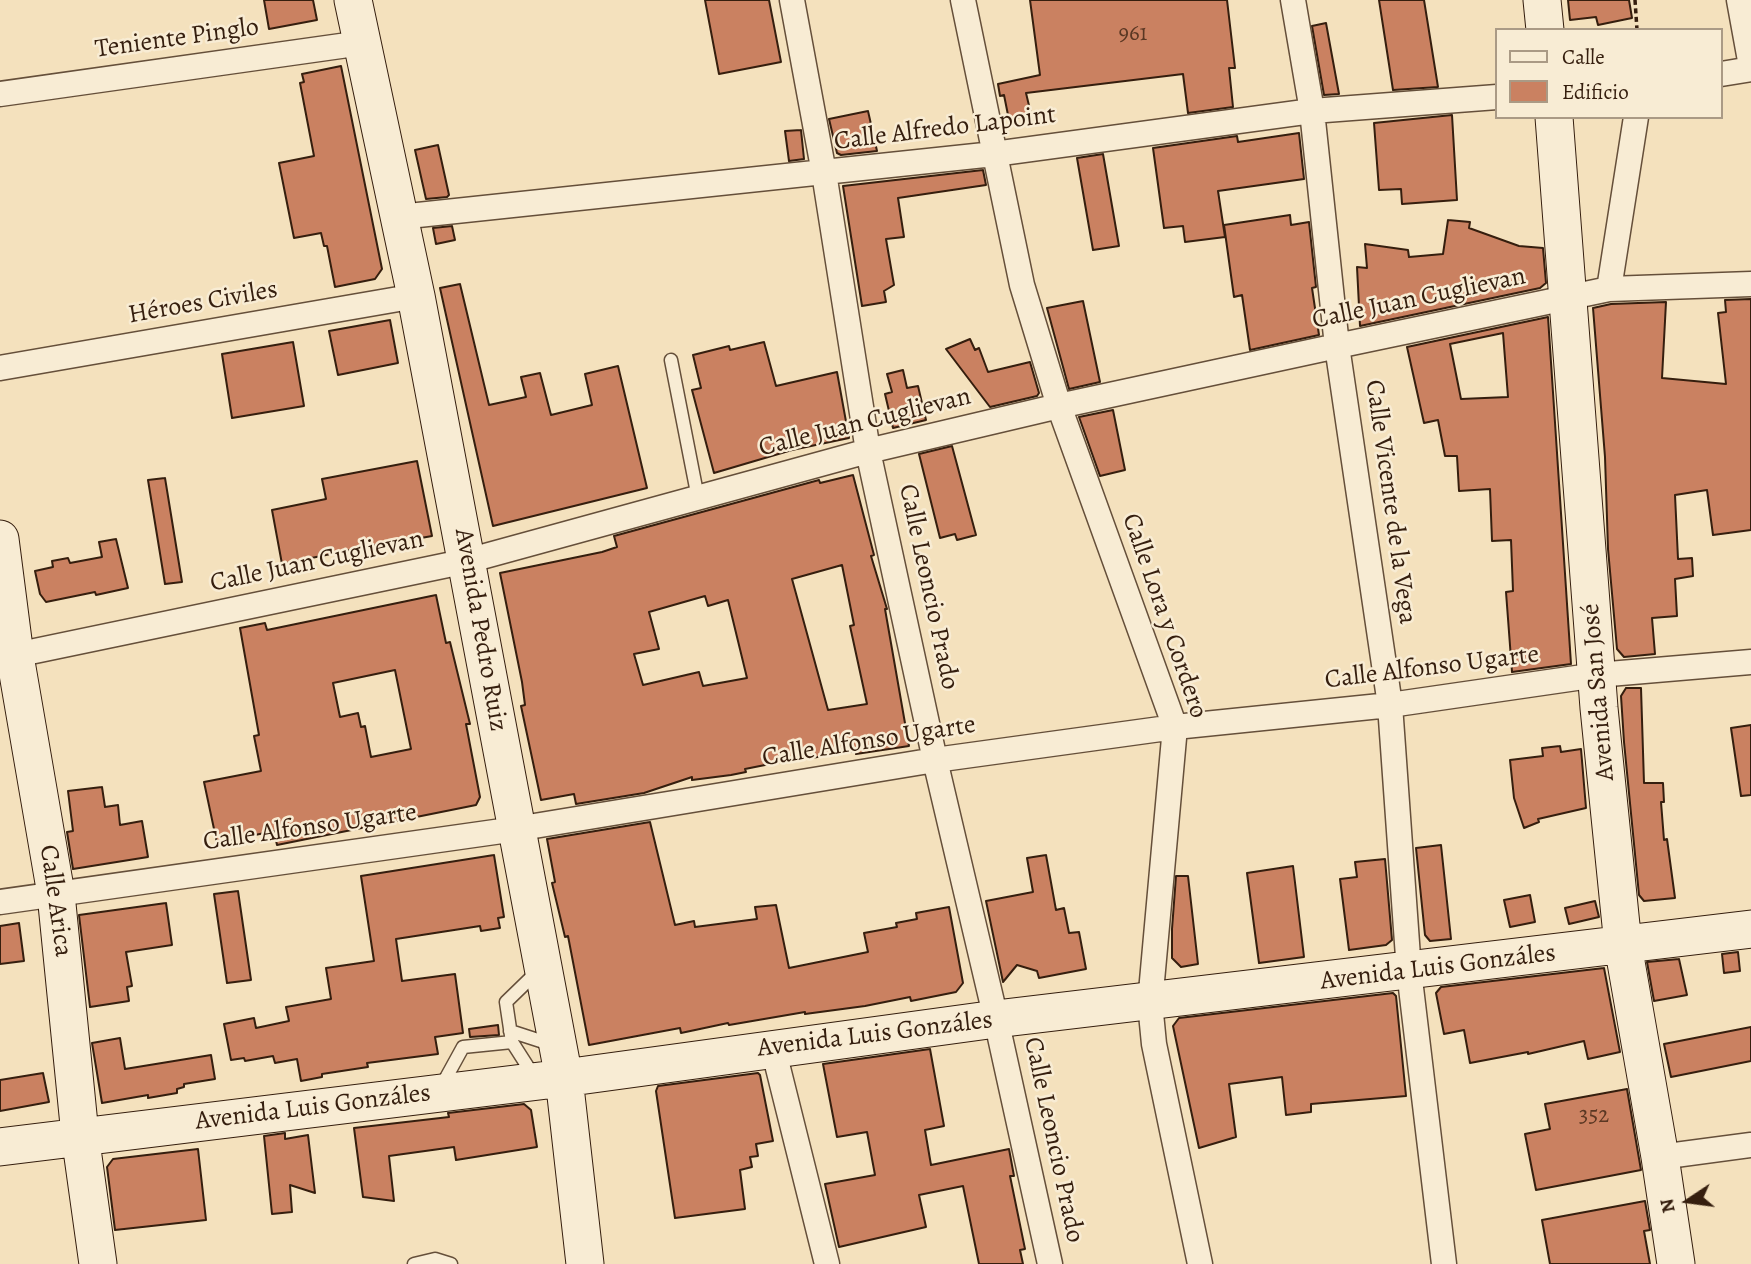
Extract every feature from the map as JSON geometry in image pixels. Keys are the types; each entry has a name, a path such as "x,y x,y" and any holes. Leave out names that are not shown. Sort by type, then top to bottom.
{"main road":[{"name":"Avenida Pedro Ruiz","path":"353,0 416,296 542,966 553,1069 585,1264"},
{"path":"1542,0 1545,28"},
{"name":"Avenida San José","path":"1554,119 1597,676 1623,945 1676,1264"},
{"name":"Calle Arica","path":"0,539 8,657 57,894 80,1135 97,1264"},
{"name":"Avenida Luis Gonzáles","path":"0,1147 80,1135 438,1093 553,1069 773,1048 1751,929"}],"street":[{"name":"Calle Leoncio Prado","path":"792,0 824,173 868,451 935,760 1050,1264"},
{"name":"Calle Lora y Cordero","path":"963,0 1022,285 1059,406 1175,727 1150,1003 1154,1044 1200,1264"},
{"name":"Calle Vicente de la Vega","path":"1293,0 1312,111 1337,346 1390,705 1409,971 1444,1264"},
{"path":"1723,74 1751,68 1739,0"},
{"name":"Teniente Pinglo","path":"0,94 362,43"},
{"name":"Calle Alfredo Lapoint","path":"399,217 994,154 1312,111 1496,97"},
{"path":"1609,289 1636,119"},
{"name":"Calle Juan Cuglievan","path":"8,657 467,561 868,451 1059,406 1337,346 1609,289 1751,284"},
{"name":"Héroes Civiles","path":"0,368 416,296"},
{"name":"Calle Alfonso Ugarte","path":"0,902 516,829 935,760 1175,727 1390,705 1597,676 1751,662"},
{"path":"773,1048 827,1264"},
{"path":"1660,1157 1751,1145"}],"lane":[{"path":"671,360 698,498"},
{"path":"542,966 506,1002 511,1037 553,1069"},
{"path":"438,1093 463,1047 511,1037 553,1069"},
{"path":"414,1264 435,1259 451,1264"}],"path":[{"path":"1635,0 1637,28"}],"building":[{"path":"264,0 313,0 317,20 269,29"},
{"path":"705,0 769,0 781,62 719,74"},
{"path":"1030,0 1227,0 1235,68 1229,68 1233,107 1188,113 1183,74 1026,93 1031,114 1009,120 1004,95 1000,96 998,84 1040,75"},
{"path":"1379,0 1424,0 1438,87 1393,90"},
{"path":"1568,0 1629,0 1632,18 1598,25 1596,17 1570,20"},
{"path":"1326,23 1339,94 1324,95 1312,26"},
{"path":"341,66 382,269 375,279 335,287 327,246 324,246 321,233 294,238 279,163 314,156 300,83 304,82 302,74"},
{"path":"868,111 877,151 841,155 837,153 829,119"},
{"path":"1452,115 1457,200 1402,204 1401,189 1379,190 1374,123"},
{"path":"801,130 804,159 789,161 785,131"},
{"path":"1299,133 1304,179 1218,191 1225,237 1185,242 1183,226 1164,228 1153,148 1237,136 1238,142"},
{"path":"438,145 449,195 426,199 415,150"},
{"path":"1103,154 1119,246 1093,250 1077,158"},
{"path":"983,170 986,185 898,198 904,237 886,239 894,285 884,291 886,302 862,306 843,186"},
{"path":"1290,215 1291,225 1309,222 1316,287 1312,288 1319,335 1250,350 1242,295 1234,297 1224,225"},
{"path":"1448,220 1470,222 1469,228 1519,246 1543,248 1546,283 1540,288 1360,326 1357,267 1367,268 1365,244 1408,250 1409,257 1443,254"},
{"path":"452,226 455,240 436,244 433,228"},
{"path":"460,284 489,405 526,397 521,377 540,373 551,415 592,405 585,374 618,366 647,488 493,526 440,288"},
{"path":"1751,299 1751,530 1713,535 1707,490 1675,495 1678,559 1692,558 1693,576 1675,579 1677,616 1652,618 1655,654 1624,657 1617,649 1608,549 1605,457 1593,308 1611,304 1666,302 1662,378 1726,384 1718,313 1726,312 1725,300"},
{"path":"1083,301 1100,382 1069,389 1047,308"},
{"path":"1548,317 1571,664 1512,672 1506,592 1513,591 1511,540 1492,541 1490,489 1459,491 1457,456 1445,456 1438,420 1424,423 1407,347","holes":["1503,333 1508,397 1461,399 1450,344"]},
{"path":"390,320 398,363 338,375 329,331"},
{"path":"970,339 975,350 979,348 988,372 1030,362 1039,393 1037,396 990,407 946,349"},
{"path":"293,342 304,406 232,418 222,354"},
{"path":"764,342 776,386 837,372 849,438 792,450 714,473 692,390 701,388 693,355 729,346 730,350"},
{"path":"903,370 907,388 918,386 926,420 893,428 885,394 892,392 887,374"},
{"path":"1113,410 1125,470 1100,476 1079,417"},
{"path":"952,446 976,535 957,540 955,534 940,538 919,454"},
{"path":"417,461 432,536 409,538 282,564 272,510 326,499 322,479"},
{"path":"853,475 874,555 871,556 887,609 909,746 856,754 856,751 810,756 745,769 746,772 731,775 692,780 692,777 644,793 576,804 574,794 541,800 521,706 525,705 522,682 500,573 602,552 617,547 614,536 819,480 820,483","holes":["842,565 854,625 850,626 867,704 828,710 792,579","705,596 708,606 728,600 747,678 703,686 699,672 643,685 634,654 659,649 649,612"]},
{"path":"165,478 182,582 165,584 148,480"},
{"path":"116,539 128,588 46,602 40,594 35,571 53,567 52,561 68,558 70,563 102,557 99,542"},
{"path":"436,595 446,643 450,642 470,724 466,724 480,797 476,805 277,845 274,831 217,843 204,782 261,771 254,736 259,735 240,628 265,623 267,630","holes":["395,670 411,749 371,757 365,726 361,727 358,713 340,717 333,683"]},
{"path":"1626,688 1641,688 1644,783 1663,783 1664,802 1661,802 1664,840 1667,839 1675,898 1644,901 1639,895 1621,696"},
{"path":"1751,725 1751,795 1741,796 1731,728"},
{"path":"1560,746 1561,752 1581,749 1586,808 1538,819 1539,822 1524,828 1514,798 1510,760 1543,756 1542,748"},
{"path":"102,787 105,807 118,805 120,825 142,821 148,857 73,869 67,832 73,831 68,791"},
{"path":"650,822 675,925 694,921 695,927 757,919 755,907 776,905 789,968 868,952 864,933 897,927 896,923 917,919 916,913 949,907 963,983 956,992 911,1001 910,997 865,1006 805,1012 729,1025 728,1023 681,1033 680,1028 589,1045 568,936 565,937 552,883 555,882 547,839"},
{"path":"1441,845 1451,939 1430,941 1425,935 1416,848"},
{"path":"494,855 504,917 498,918 500,928 481,931 480,926 396,939 402,981 455,974 463,1033 435,1037 438,1054 367,1063 368,1067 322,1074 322,1077 301,1081 297,1059 275,1063 273,1056 245,1061 244,1058 231,1060 224,1024 254,1018 256,1028 289,1021 286,1007 331,999 326,968 374,961 361,876"},
{"path":"1046,855 1056,910 1064,908 1069,933 1079,932 1086,969 1039,978 1037,971 1017,965 1003,982 986,901 1033,892 1027,858"},
{"path":"1385,859 1392,940 1386,945 1349,950 1340,879 1357,877 1355,862"},
{"path":"1293,866 1304,957 1259,963 1247,873"},
{"path":"1176,876 1188,876 1198,964 1181,967 1172,958"},
{"path":"238,891 251,980 227,983 214,894"},
{"path":"1530,895 1535,922 1510,927 1504,900"},
{"path":"1595,901 1599,917 1569,924 1565,908"},
{"path":"166,903 172,945 126,952 132,986 127,987 129,1001 90,1007 79,915"},
{"path":"19,923 24,961 0,964 0,926"},
{"path":"1738,952 1740,971 1724,973 1722,954"},
{"path":"1679,959 1687,995 1654,1001 1647,962"},
{"path":"1604,968 1620,1052 1588,1059 1584,1041 1528,1054 1470,1063 1464,1030 1444,1034 1436,993 1441,987"},
{"path":"1393,993 1396,996 1406,1096 1311,1104 1311,1112 1286,1115 1282,1077 1229,1084 1236,1137 1199,1148 1173,1026 1179,1018"},
{"path":"498,1025 499,1035 470,1037 469,1029"},
{"path":"1751,1027 1751,1061 1671,1077 1664,1044"},
{"path":"120,1038 125,1069 211,1055 215,1079 184,1084 184,1087 177,1089 177,1093 102,1103 92,1043"},
{"path":"930,1049 944,1126 925,1130 931,1165 1009,1149 1014,1176 1010,1176 1025,1249 1020,1250 1023,1264 979,1264 963,1186 919,1195 926,1227 839,1247 825,1184 875,1175 867,1132 837,1137 823,1064"},
{"path":"43,1073 49,1102 0,1111 0,1080"},
{"path":"758,1073 773,1141 756,1144 758,1156 750,1157 752,1167 740,1170 745,1209 675,1218 656,1091 658,1086"},
{"path":"1627,1089 1641,1170 1536,1190 1525,1134 1550,1129 1545,1104"},
{"path":"524,1104 531,1110 537,1147 456,1160 454,1147 389,1156 394,1201 363,1197 354,1128 449,1117 448,1113"},
{"path":"285,1133 285,1139 308,1135 315,1193 290,1185 292,1212 272,1214 264,1136"},
{"path":"198,1149 206,1220 115,1230 107,1167 113,1159"},
{"path":"1645,1201 1650,1230 1644,1231 1650,1264 1550,1264 1542,1220"}]}
